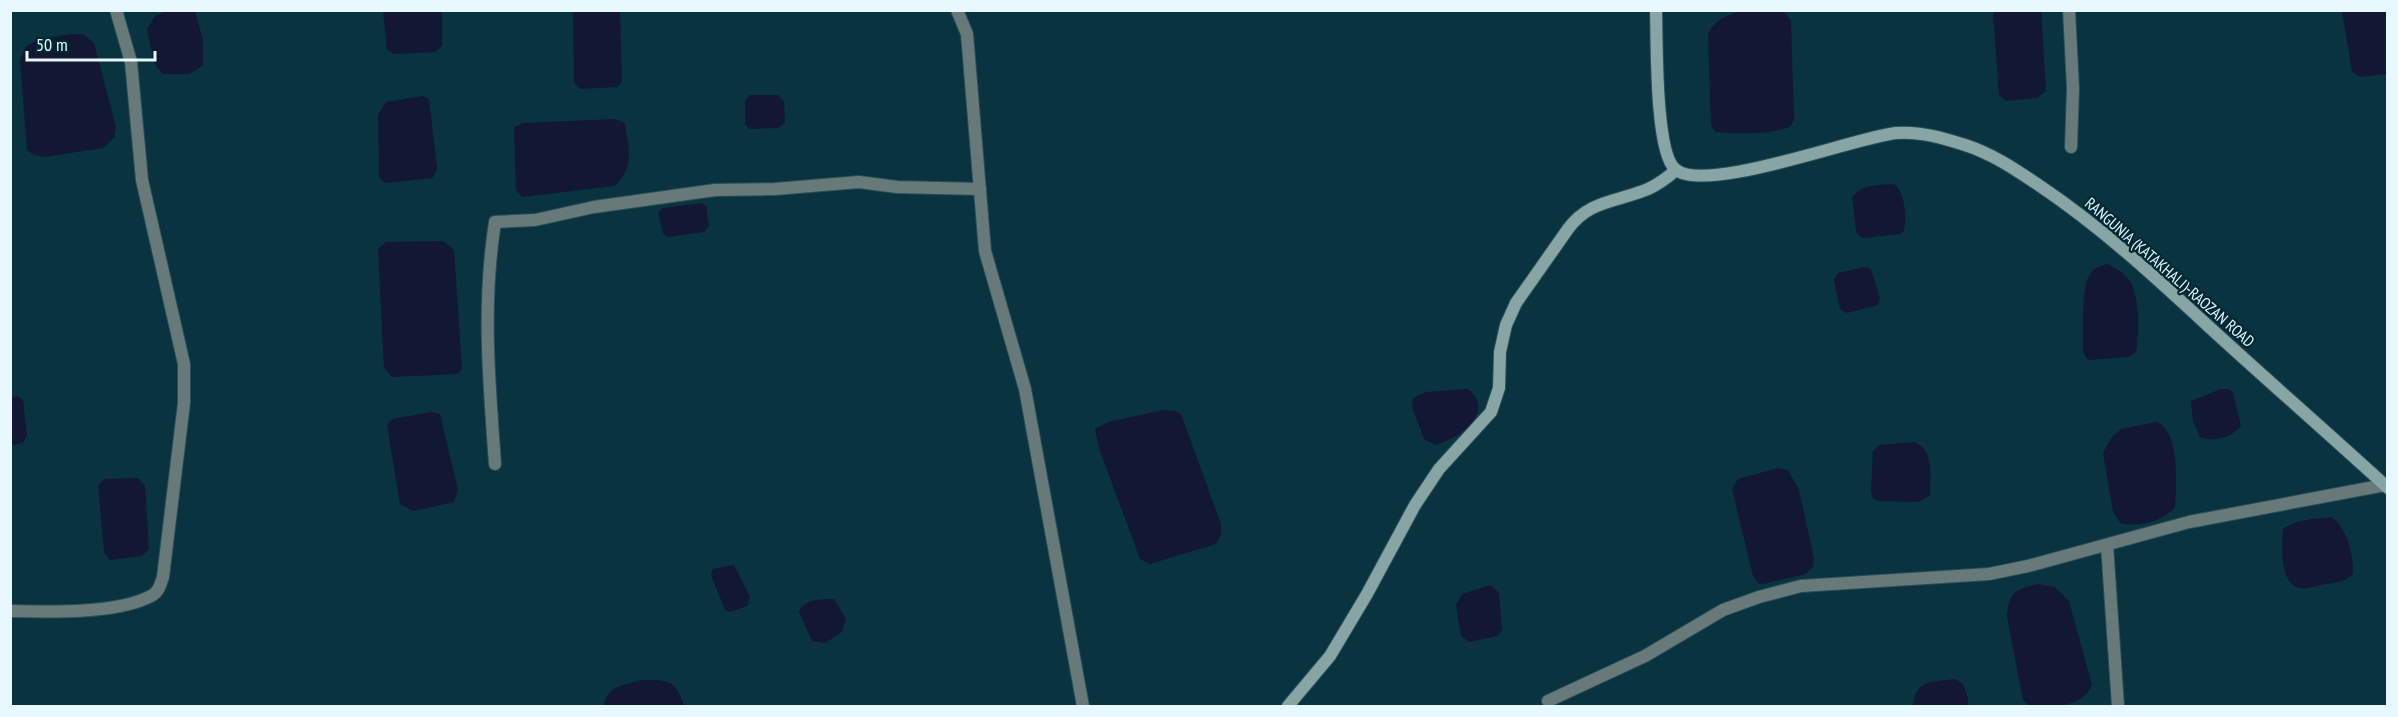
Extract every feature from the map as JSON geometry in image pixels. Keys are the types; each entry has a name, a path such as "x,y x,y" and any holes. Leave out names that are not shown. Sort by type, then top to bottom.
{"main road":[{"path":"1288,706 1330,656 1415,505 1439,469 1491,412 1499,388 1500,352 1506,325 1516,303 1568,229 1585,210 1646,190 1660,183 1676,170 1669,162 1665,149 1658,93 1656,10"},
{"name":"RANGUNIA (KATAKHALI)-RAOZAN ROAD","path":"1676,170 1685,174 1702,175 1769,166 1810,157 1859,141 1899,133 1924,134 1966,145 2001,160 2065,203 2131,255 2386,486"}],"street":[{"path":"10,611 91,610 132,602 152,596 159,590 163,577 184,403 184,364 142,180 131,62 116,10"},
{"path":"957,10 967,34 985,252 1024,390 1083,706"},
{"path":"2069,10 2073,88 2071,147"},
{"path":"495,464 486,347 488,267 495,222 535,220 594,207 715,190 775,189 859,182 897,187 980,189"},
{"path":"1548,701 1645,656 1723,610 1759,597 1801,586 1989,574 2189,522 2386,486"},
{"path":"2107,545 2118,706"}],"water":[{"path":"1742,10 1783,11 1791,20 1794,120 1790,127 1762,133 1734,133 1715,132 1711,125 1708,35 1717,22"},
{"path":"167,11 195,11 203,40 203,66 189,74 163,74 154,63 147,29 155,16"},
{"path":"383,11 442,11 442,46 435,52 394,54 387,50"},
{"path":"573,11 620,11 622,81 618,87 580,89 574,82"},
{"path":"1995,11 2041,11 2046,91 2037,98 2006,101 1999,95 1993,14"},
{"path":"2342,11 2387,11 2387,74 2359,77 2352,71"},
{"path":"83,34 94,43 116,127 114,138 103,148 44,157 34,155 27,150 20,60 26,46 40,39"},
{"path":"750,95 778,95 784,102 785,122 779,128 749,129 745,124 745,100"},
{"path":"423,96 429,99 437,168 433,178 385,183 379,177 378,115 386,102"},
{"path":"615,119 625,123 629,157 625,172 614,186 522,197 516,190 514,127 523,123"},
{"path":"1894,184 1901,193 1904,205 1904,231 1900,234 1864,238 1859,236 1856,231 1852,198 1865,188"},
{"path":"702,203 706,206 709,226 704,232 667,237 663,234 658,212 663,208"},
{"path":"443,241 454,250 462,369 458,374 392,377 384,368 378,249 386,242"},
{"path":"2107,264 2126,276 2136,296 2138,336 2136,352 2129,357 2088,360 2083,352 2085,288 2093,271"},
{"path":"1864,267 1871,269 1880,298 1878,305 1847,313 1840,309 1834,280 1838,273"},
{"path":"1468,389 1476,398 1478,407 1471,424 1454,437 1435,445 1424,439 1412,407 1413,398 1426,392"},
{"path":"2221,389 2229,389 2233,393 2241,426 2222,438 2205,439 2200,437 2193,421 2191,401"},
{"path":"17,396 23,400 27,435 23,443 11,445 11,398"},
{"path":"1164,410 1181,414 1221,524 1221,535 1216,544 1150,564 1140,559 1099,448 1095,429 1108,422"},
{"path":"432,412 440,414 458,490 454,502 413,511 400,504 387,425 392,419"},
{"path":"2156,422 2164,427 2173,447 2176,473 2175,508 2163,517 2142,524 2120,523 2113,512 2103,453 2111,438 2121,429"},
{"path":"1914,442 1921,446 1928,457 1930,495 1919,502 1878,501 1873,498 1871,492 1873,451 1879,445"},
{"path":"1778,468 1788,470 1799,490 1814,558 1813,567 1806,574 1763,584 1758,583 1753,576 1732,489 1738,479"},
{"path":"138,478 145,486 149,549 142,556 110,560 104,552 98,485 105,479"},
{"path":"2331,517 2337,522 2348,542 2353,574 2338,582 2307,588 2296,587 2289,581 2284,567 2283,529 2300,521"},
{"path":"734,565 750,597 747,606 730,612 725,610 711,575 713,569"},
{"path":"2038,584 2055,587 2069,601 2092,685 2087,693 2074,702 2030,706 2023,700 2007,617 2008,609 2009,602 2015,593"},
{"path":"1491,585 1499,593 1502,629 1498,636 1469,642 1461,636 1456,605 1462,594"},
{"path":"834,599 846,619 842,632 825,643 812,641 799,612 801,608 808,602"},
{"path":"1955,679 1964,687 1969,706 1913,706 1914,697 1921,686"},
{"path":"641,680 670,683 678,691 684,706 603,706 612,690"}]}
